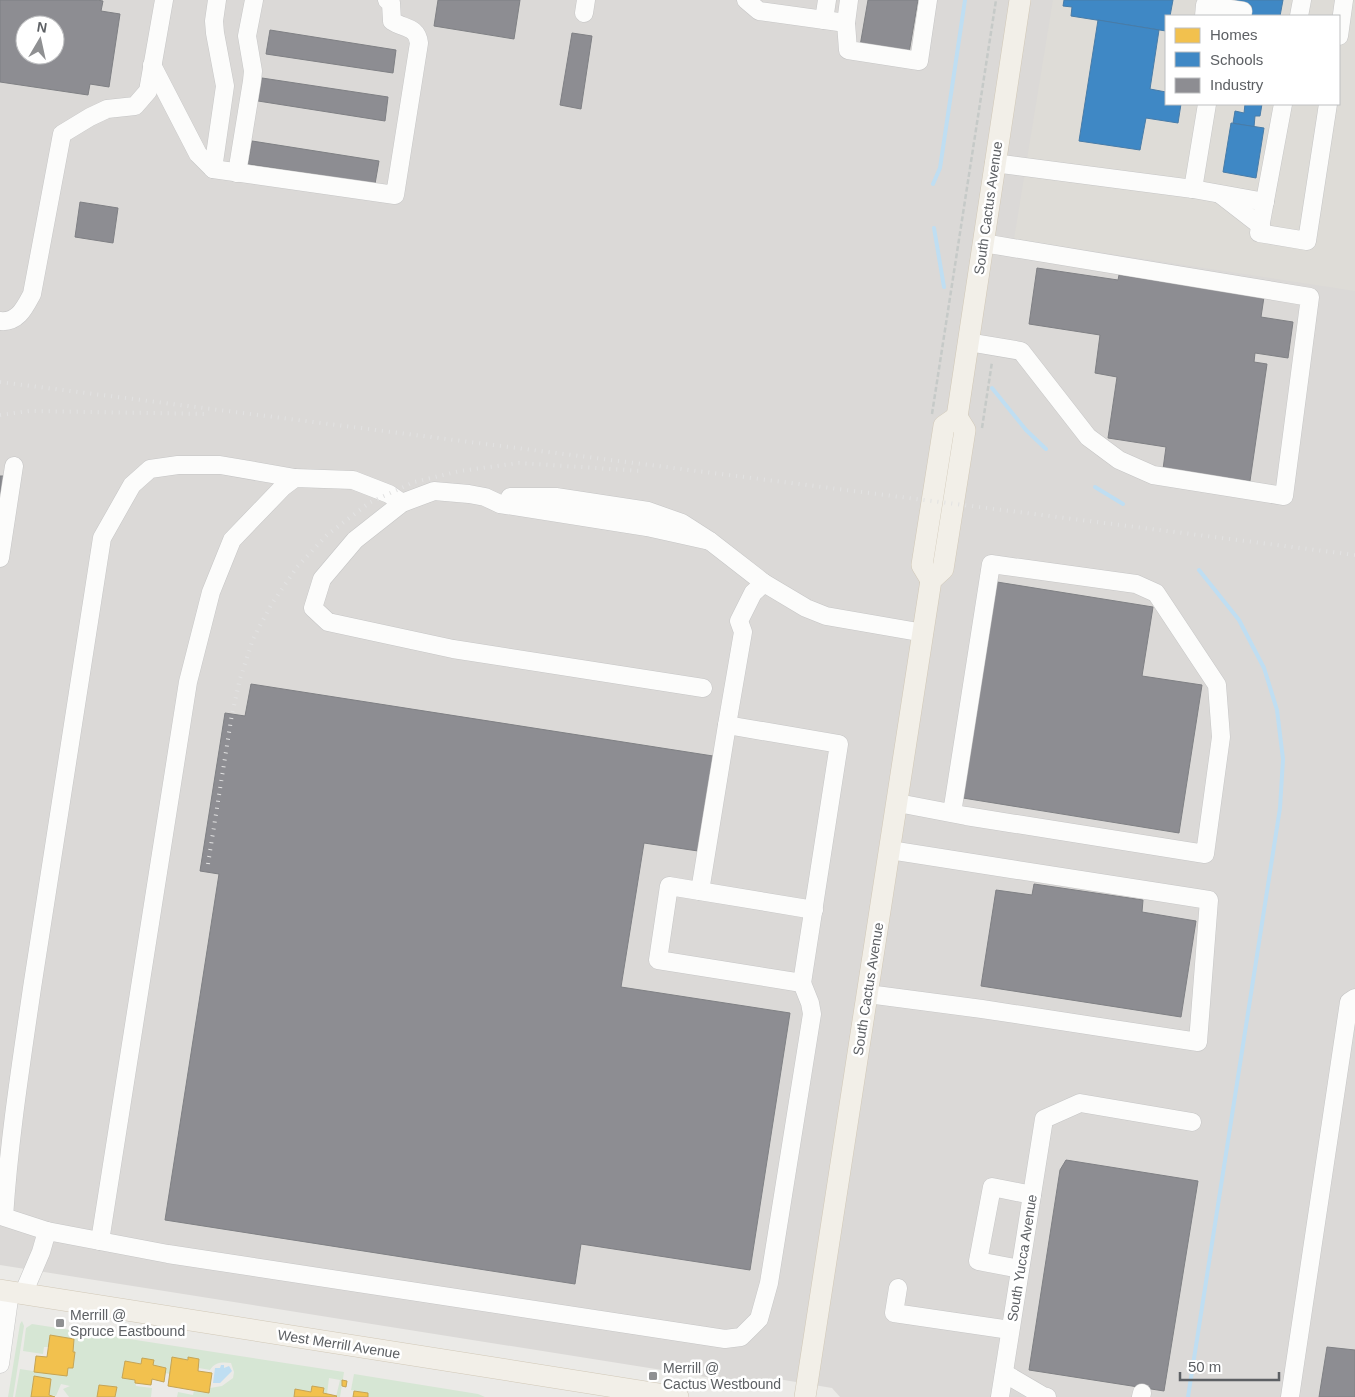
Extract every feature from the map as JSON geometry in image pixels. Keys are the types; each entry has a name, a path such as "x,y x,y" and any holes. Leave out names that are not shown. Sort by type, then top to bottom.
{"main road":[{"name":"South Cactus Avenue","path":"805,1397 931,580 944,569 965,430 957,417 1020,0"},
{"name":"West Merrill Avenue","path":"11,1292 678,1397"}],"street":[{"path":"0,321 6,322 22,313 32,294 62,134 90,117 108,109 135,106 148,91 164,0"},
{"path":"213,169 225,86 215,33 214,21 217,0"},
{"path":"237,173 253,71 247,36 254,0"},
{"path":"152,65 198,154 213,169 395,195 419,43 418,35 412,29 399,26 392,21 391,3 387,0"},
{"path":"746,0 759,10 846,23"},
{"path":"824,20 827,0"},
{"path":"849,0 846,23 848,50 919,61 928,0"},
{"path":"1299,15 1302,0"},
{"path":"1340,29 1344,0"},
{"path":"1204,15 1205,5 1243,11 1242,15"},
{"path":"1193,189 1207,105"},
{"path":"1283,105 1259,233 1307,241 1328,105"},
{"path":"994,163 1193,189 1265,202"},
{"path":"1219,193 1261,226"},
{"path":"968,342 1021,351 1088,437 1119,460 1153,476 1284,496 1310,297 983,243"},
{"path":"402,503 389,494 353,480 295,478 220,465 178,465 150,470 132,485 102,538 43,904 13,1117 4,1217 47,1231 168,1254 725,1339 742,1337 759,1319 769,1283 812,1014 802,983 839,744 727,726"},
{"path":"0,558 14,466"},
{"path":"100,1242 190,673 211,592 232,540 283,487 295,478"},
{"path":"703,688 453,649 328,622 313,608 322,579 355,540 402,503 434,491 470,494 485,497 500,504 647,528 710,541 764,583 806,608 826,616 924,633"},
{"path":"898,803 952,812 1205,854 1221,737 1217,685 1156,592 1136,584 991,564 952,812"},
{"path":"700,891 743,632 739,621 753,594 764,583"},
{"path":"868,994 1198,1042 1210,900 890,850"},
{"path":"802,983 658,960 669,886 814,910"},
{"path":"1290,1397 1350,1002 1355,998"},
{"name":"South Yucca Avenue","path":"1000,1397 1044,1119 1080,1103 1192,1122"},
{"path":"1020,1269 978,1261 992,1187 1032,1195"},
{"path":"0,1364 11,1292 42,1252 47,1231"},
{"path":"898,1288 894,1313 1010,1330"},
{"path":"1004,1373 1047,1397"}],"path":[{"path":"930,423 996,0"}],"shaded area":[{"path":"0,0 1355,0 1355,1397 840,1397 832,1388 778,1379 769,1387 0,1265"},
{"path":"1053,0 1355,0 1355,291 1014,239"}],"green space":[{"path":"22,1321 24,1326 13,1397 8,1397 20,1324"},
{"path":"32,1324 344,1372 340,1397 336,1397 340,1380 329,1378 327,1394 323,1393 324,1388 312,1386 311,1392 296,1389 294,1397 177,1397 178,1392 193,1395 194,1390 209,1393 210,1388 222,1386 233,1378 234,1372 231,1363 219,1363 210,1370 199,1368 198,1359 189,1357 188,1360 173,1357 170,1374 165,1373 166,1368 153,1365 153,1360 142,1359 141,1364 125,1361 122,1377 135,1380 136,1386 152,1388 151,1397 115,1397 116,1387 99,1385 97,1397 69,1397 63,1389 70,1386 61,1384 56,1396 49,1395 51,1379 34,1376 31,1397 15,1397 20,1369 39,1372 73,1368 74,1339 50,1335 48,1347 44,1347 43,1354 23,1351 26,1328"},
{"path":"354,1374 478,1394 485,1397 368,1397 368,1393 351,1390"}],"water":[{"path":"221,1365 224,1365 224,1368 229,1366 232,1371 220,1383 213,1383 215,1368 220,1368"}],"building: Homes":[{"path":"50,1335 74,1339 73,1368 68,1368 67,1376 34,1372 36,1356 47,1357"},
{"path":"172,1357 188,1360 188,1357 199,1359 198,1371 212,1373 209,1393 168,1386"},
{"path":"142,1358 154,1360 153,1365 166,1368 164,1382 152,1379 151,1385 135,1383 135,1380 122,1378 125,1361 141,1364"},
{"path":"34,1376 51,1379 49,1395 55,1397 31,1397"},
{"path":"342,1380 347,1381 346,1387 342,1386"},
{"path":"99,1385 117,1387 115,1397 97,1397"},
{"path":"312,1386 324,1388 323,1393 337,1396 294,1397 295,1389 311,1392"},
{"path":"354,1391 368,1393 368,1397 353,1397"}],"building: Schools":[{"path":"1064,0 1173,0 1170,15 1165,15 1165,31 1071,16 1072,7 1063,6"},
{"path":"1232,0 1283,0 1280,15 1250,15 1252,6 1232,3"},
{"path":"1098,20 1159,30 1150,89 1165,92 1165,105 1181,105 1178,123 1146,118 1140,150 1079,141"},
{"path":"1245,105 1262,105 1260,116 1255,116 1254,127 1233,123 1235,111 1244,113"},
{"path":"1231,123 1264,128 1256,178 1223,172"}],"building: Industry":[{"path":"0,0 97,0 103,1 101,11 120,14 109,87 90,84 88,95 0,82"},
{"path":"438,0 520,0 514,39 434,26"},
{"path":"868,0 918,0 909,53 860,46"},
{"path":"270,30 396,50 393,73 266,54"},
{"path":"572,33 592,36 581,109 560,105"},
{"path":"262,78 388,97 385,121 258,101"},
{"path":"252,141 379,161 375,184 248,164"},
{"path":"80,202 118,208 113,243 75,237"},
{"path":"1037,268 1118,280 1119,275 1264,297 1261,317 1293,322 1288,358 1255,353 1254,362 1267,364 1250,481 1163,469 1166,447 1108,438 1117,377 1095,373 1100,335 1029,324"},
{"path":"0,476 5,476 0,506"},
{"path":"997,582 1153,607 1142,676 1202,685 1179,833 963,798"},
{"path":"251,684 713,756 698,851 644,843 621,987 790,1013 750,1270 581,1244 575,1284 165,1220 219,874 200,871 225,713 245,716"},
{"path":"1034,884 1143,900 1142,912 1196,921 1181,1017 981,986 996,890 1032,895"},
{"path":"1066,1160 1198,1181 1164,1391 1029,1370 1060,1170"},
{"path":"1327,1347 1355,1350 1355,1397 1319,1397"}],"waterway":[{"path":"933,184 940,168 965,0"},
{"path":"934,228 944,287"},
{"path":"992,388 1026,430 1046,449"},
{"path":"1095,487 1123,504"},
{"path":"1188,1397 1280,808 1283,759 1277,710 1264,668 1239,620 1199,570"}],"railway":[{"path":"0,382 1355,555"},
{"path":"0,415 29,411 208,414"},
{"path":"208,864 232,714 240,679 253,639 271,605 297,567 327,535 369,503 414,482 460,471 519,463 642,471"}],"place":[{"name":"Merrill @ Spruce Eastbound","path":"60,1323"},
{"name":"Merrill @ Cactus Westbound","path":"653,1376"}]}
